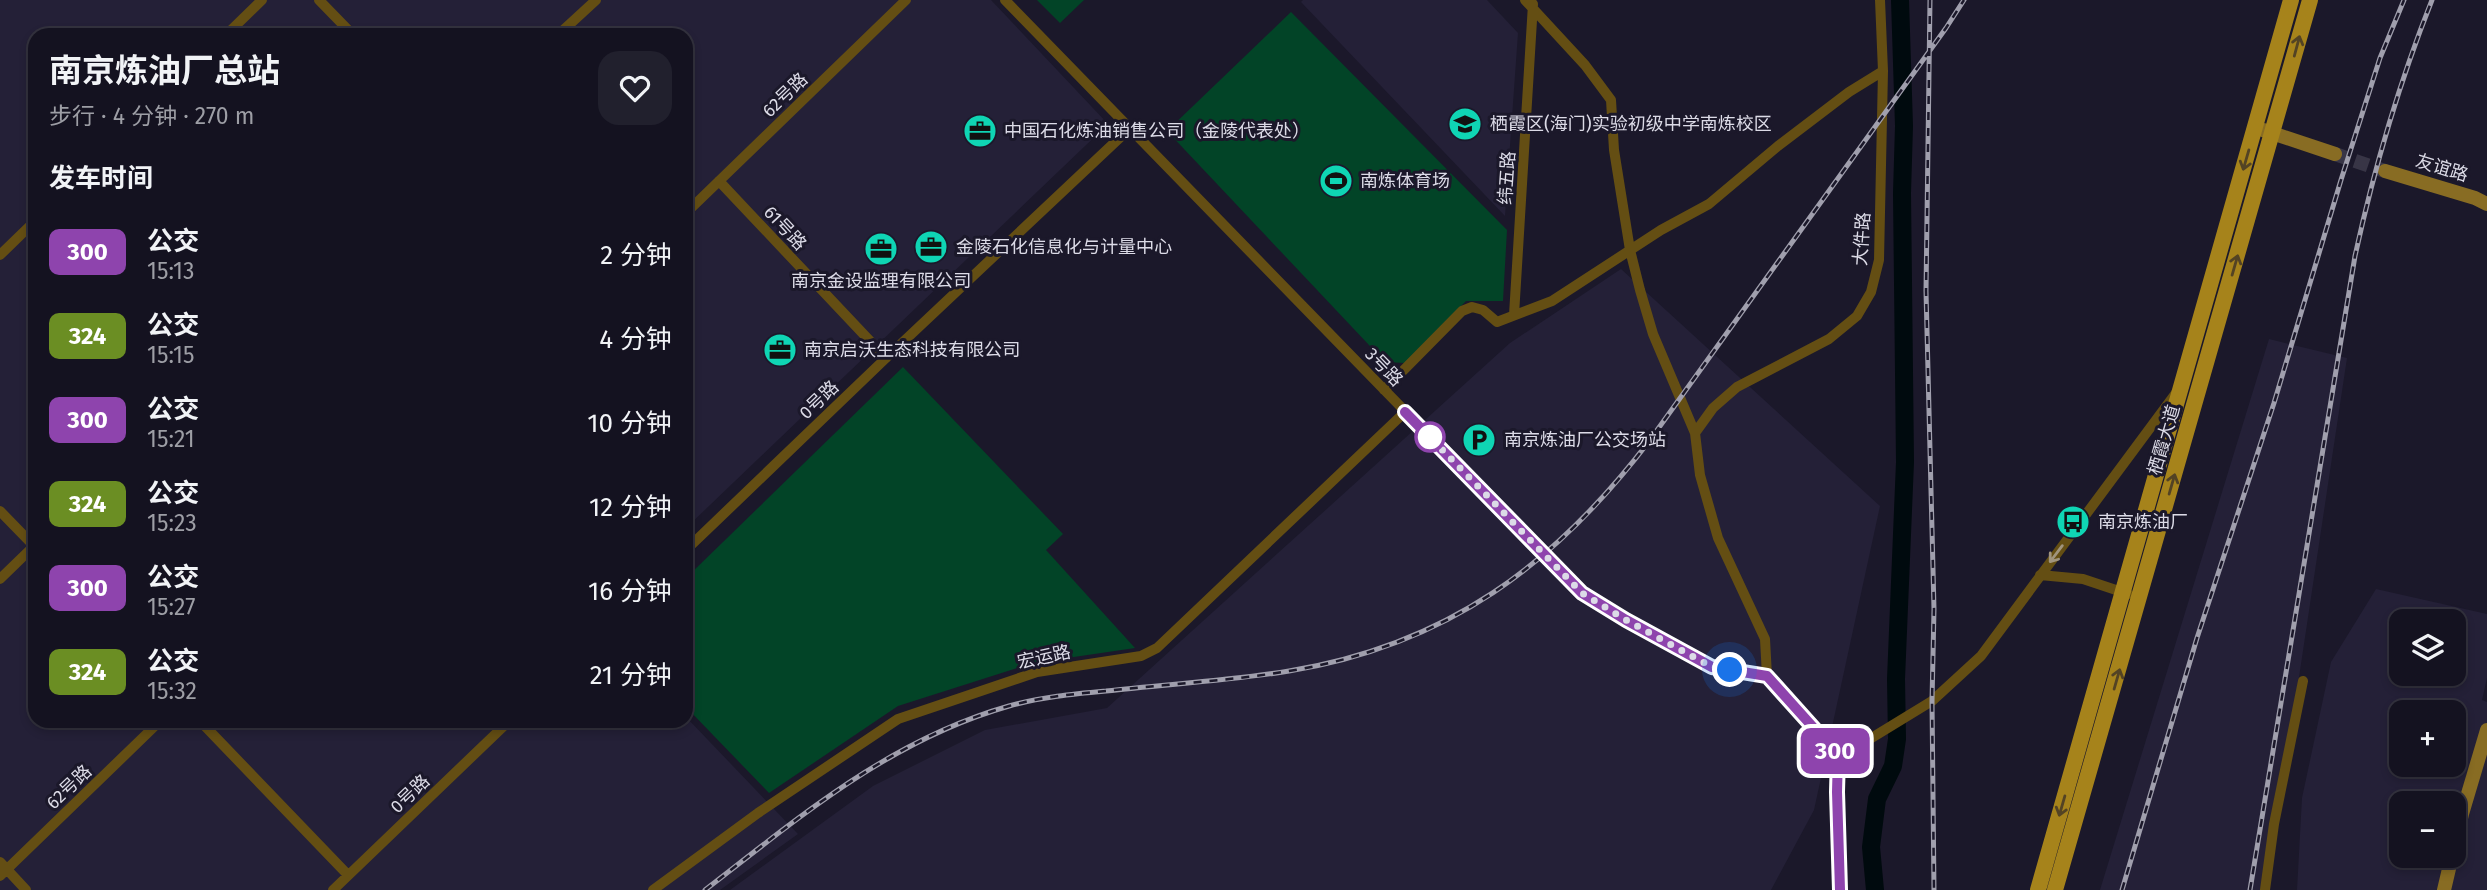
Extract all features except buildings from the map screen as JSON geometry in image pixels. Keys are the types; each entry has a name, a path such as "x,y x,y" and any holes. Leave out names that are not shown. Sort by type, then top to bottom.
{"main road":[{"name":"栖霞大道","path":"2038,890 2185,381 2291,0"},
{"name":"栖霞大道","path":"2055,890 2310,0"}],"street":[{"path":"233,28 262,0"},
{"path":"319,0 346,28"},
{"path":"566,28 596,0"},
{"name":"62号路","path":"693,206 906,0"},
{"name":"3号路","path":"1005,0 1582,593 1712,667 1767,676"},
{"name":"大件路","path":"1695,433 1713,408 1737,387 1829,339 1857,316 1871,292 1879,260 1883,71 1880,0"},
{"path":"1530,3 1585,65 1611,100 1614,150 1630,250 1653,334 1695,433 1700,475 1718,538 1765,639 1767,676 1838,755 1840,890"},
{"name":"纬五路","path":"1514,315 1530,3"},
{"path":"1384,390 1462,311 1472,307 1483,310 1497,322 1552,301 1661,230 1709,204 1778,146 1849,92 1883,71"},
{"path":"2255,128 2335,154"},
{"name":"0号路","path":"693,543 1129,129"},
{"name":"友谊路","path":"2385,171 2487,204"},
{"name":"61号路","path":"719,181 886,358"},
{"path":"0,255 28,228"},
{"path":"1838,755 1932,701 1981,656 2185,381"},
{"name":"宏运路","path":"653,890 758,813 898,719 1037,672 1141,656 1157,648 1405,412"},
{"path":"0,511 28,539"},
{"path":"0,579 28,553"},
{"path":"2040,575 2083,579 2140,597"},
{"path":"2265,890 2274,824 2303,681"},
{"name":"62号路","path":"2,869 153,728"},
{"path":"207,728 348,875"},
{"name":"0号路","path":"333,890 502,728"},
{"path":"2466,806 2487,730"},
{"path":"2444,890 2449,868"},
{"path":"2,869 26,890"}],"shaded area":[{"path":"0,0 991,0 1108,124 693,521 693,28 28,28 28,728 693,728 693,724 798,834 720,890 0,890"},
{"name":"栖霞区(海门)实验初级中学南炼校区","path":"1487,0 1518,33 1505,216 1301,2"},
{"path":"1621,269 1880,506 1814,810 1771,890 730,890 873,786 985,730 1107,708 1510,343"},
{"path":"2269,339 2347,358 2267,890 2100,890"},
{"path":"2376,589 2465,609 2389,609 2389,686 2466,686 2466,609 2487,614 2487,678 2482,700 2487,702 2487,890 2297,890 2302,798 2331,662"}],"green space":[{"path":"1037,0 1084,0 1060,23"},
{"name":"南炼体育场","path":"1291,12 1507,230 1503,301 1466,301 1405,363 1385,362 1167,131"},
{"path":"903,367 1063,534 1046,550 1135,648 1033,663 898,706 769,793 693,714 693,571"}],"waterway":[{"path":"1875,890 1871,847 1877,799 1893,766 1897,739 1896,679 1905,462 1902,193 1904,126 1900,0"}],"tunnel":[{"path":"2335,154 2385,171"}],"railway":[{"path":"1930,0 1926,291 1934,609 1934,890"},
{"path":"705,890 848,783 925,739 966,721 1009,706 1045,698 1221,680 1289,671 1346,659 1399,642 1448,619 1493,593 1536,561 1576,525 1614,485 1650,440 1964,0"},
{"path":"2122,890 2197,638 2274,403 2341,180 2380,58 2404,0"},
{"path":"2250,890 2355,256 2388,126 2432,0"}],"bus line":[{"name":"300","path":"1405,412 1582,593 1712,667 1767,676 1838,755 1840,890"}],"place":[{"name":"栖霞区(海门)实验初级中学南炼校区","path":"1465,124"},
{"name":"中国石化炼油销售公司（金陵代表处）","path":"980,131"},
{"name":"南炼体育场","path":"1336,181"},
{"name":"金陵石化信息化与计量中心","path":"931,247"},
{"name":"南京金设监理有限公司","path":"881,249"},
{"name":"南京启沃生态科技有限公司","path":"780,350"},
{"name":"南京炼油厂公交场站","path":"1479,440"},
{"name":"南京炼油厂","path":"2073,522"}],"route":[{"path":"1430,437 1423,430 1582,593 1712,667 1730,670"}]}
